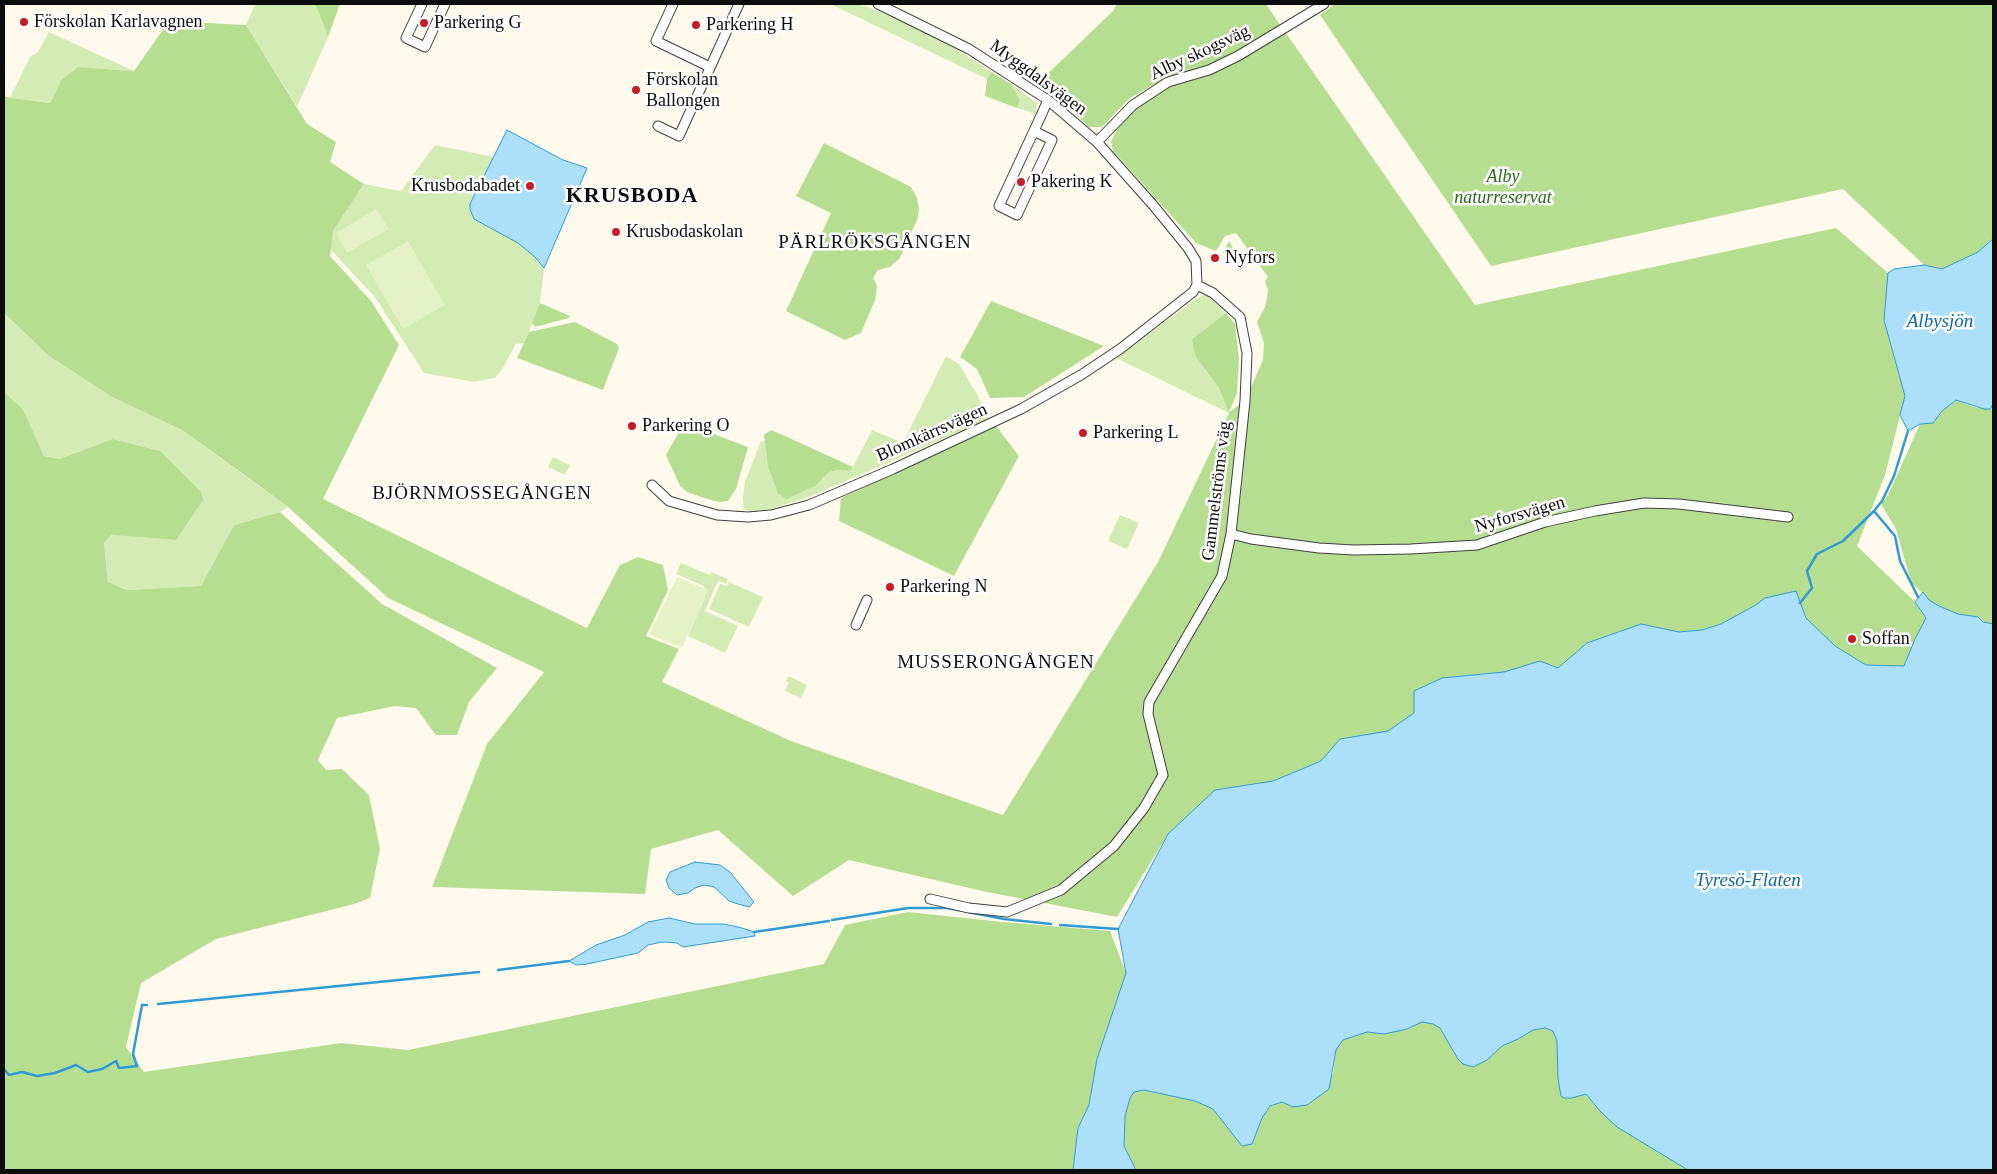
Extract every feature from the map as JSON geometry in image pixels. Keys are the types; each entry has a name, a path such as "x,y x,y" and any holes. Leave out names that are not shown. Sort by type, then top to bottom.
{"street":[{"path":"422,4 406,38 425,47 445,4"},
{"path":"673,4 656,41 710,67"},
{"path":"658,126 679,136 739,4"},
{"name":"Myggdalsvägen","path":"878,4 969,49 1048,100 1097,142 1153,204 1188,248 1196,261 1197,285"},
{"name":"Alby skogsväg","path":"1097,142 1133,105 1168,82 1209,70 1238,56 1324,4"},
{"path":"1034,131 1052,140 1017,215 999,206 1048,100"},
{"name":"Gammelströms väg","path":"930,898 969,908 1007,912 1060,890 1114,846 1144,808 1163,775 1148,714 1149,702 1222,576 1231,534 1245,401 1247,353 1240,317 1213,293 1197,285"},
{"name":"Blomkärrsvägen","path":"652,485 669,501 717,515 748,517 771,515 799,508 892,469 1021,409 1120,349 1194,292 1197,285"},
{"name":"Nyforsvägen","path":"1231,534 1251,539 1319,548 1354,550 1411,549 1477,545 1545,522 1644,503 1679,504 1788,517"},
{"path":"856,625 868,600"}],"green space":[{"path":"255,4 313,4 317,8 328,37 297,107 246,25"},
{"path":"313,4 340,4 328,37 317,8"},
{"path":"830,4 855,4 868,7 915,26 992,72 987,79"},
{"path":"1117,4 1266,4 1280,25 1214,65 1167,77 1130,98 1102,127 1089,127 1058,98 1037,84 1113,11"},
{"name":"Alby naturreservat","path":"1335,4 1993,4 1993,239 1978,252 1942,269 1924,265 1843,189 1491,266 1320,15"},
{"path":"169,21 246,25 307,124 336,142 330,162 364,184 333,231 330,256 371,301 399,345 323,499 587,628 620,565 638,557 663,565 668,590 646,636 679,649 662,682 791,741 1003,815 1158,562 1229,413 1219,388 1195,355 1192,339 1226,313 1235,324 1239,359 1237,393 1229,412 1245,401 1263,360 1264,343 1257,322 1265,307 1268,290 1265,281 1268,277 1236,233 1225,236 1216,251 1196,243 1113,151 1111,142 1118,127 1137,108 1171,86 1207,76 1237,62 1286,33 1475,305 1836,228 1888,273 1884,320 1905,396 1885,475 1857,546 1915,602 1926,618 1904,667 1866,665 1835,646 1806,618 1765,598 1721,624 1702,630 1679,632 1641,624 1587,643 1558,668 1540,661 1504,672 1442,678 1414,713 1388,731 1340,739 1321,761 1273,781 1215,790 1168,834 1117,917 982,891 849,860 793,896 718,830 651,849 645,894 432,887 487,744 544,672 388,598 288,507 182,430 112,397 49,356 4,313 4,96 50,103 62,79 78,67 134,71"},
{"path":"49,32 134,71 78,67 62,79 50,103 10,98 30,57 38,52"},
{"path":"992,72 1011,84 1020,100 1017,108 985,96 987,79"},
{"path":"1011,84 1037,103 1036,114 1017,108 1020,100"},
{"path":"824,143 911,187 917,198 919,210 917,220 900,258 890,267 878,270 873,278 877,286 875,300 861,333 845,340 786,311 831,213 796,196"},
{"path":"435,145 494,157 470,204 472,215 474,219 518,243 535,257 544,268 540,303 529,332 524,343 516,344 503,368 495,378 474,382 424,373 375,297 330,249 333,231 364,184 401,191"},
{"path":"376,209 389,229 347,253 336,233"},
{"path":"408,241 445,305 403,329 366,265"},
{"path":"1229,241 1237,255 1234,258 1223,253"},
{"path":"1204,295 1226,313 1192,339 1219,388 1229,413 1116,358 1197,298"},
{"path":"991,301 1104,346 1024,397 990,398 977,369 960,357"},
{"path":"540,303 570,316 569,318 535,327 532,323"},
{"path":"4,313 49,356 112,397 182,430 288,507 280,512 234,525 201,586 127,590 108,582 104,543 113,535 176,540 160,451 113,439 59,459 44,456 23,409 4,392"},
{"path":"575,322 617,344 619,348 603,390 517,358 529,332"},
{"path":"946,356 959,364 978,396 988,419 809,497 766,510 749,511 744,509 745,482 761,441 765,442 768,467 823,479 828,472 838,470 849,471 853,467 872,430 903,443"},
{"path":"4,392 23,409 44,456 59,459 113,439 160,451 201,492 203,500 176,540 112,535 104,543 108,582 127,590 201,586 234,525 280,512 382,604 497,668 469,702 457,735 436,735 416,708 395,706 337,718 318,760 326,770 342,769 369,795 380,849 370,898 354,904 216,939 141,983 126,1047 144,1072 341,1043 408,1050 824,964 845,925 908,912 1110,931 1126,973 1097,1059 1089,1105 1078,1128 1073,1170 4,1170"},
{"path":"1956,400 1974,407 1990,409 1993,404 1993,624 1987,624 1978,617 1958,614 1933,604 1911,582 1896,529 1881,504 1888,495 1920,424 1933,423 1942,411"},
{"path":"684,423 748,447 736,489 728,501 719,502 701,497 687,492 680,486 666,455"},
{"path":"996,426 1019,456 954,576 839,521 841,498"},
{"path":"771,430 853,467 849,471 838,470 829,472 815,486 786,499 778,493 768,467 764,435"},
{"path":"553,457 570,465 565,475 548,467"},
{"path":"1120,515 1139,523 1127,549 1108,541"},
{"path":"681,563 710,575 711,572 728,579 726,584 719,581 717,583 705,611 738,626 725,653 688,636 708,590 704,586 676,574"},
{"path":"677,577 708,590 682,648 649,634"},
{"path":"729,582 763,597 749,627 709,609 720,584 727,586"},
{"path":"789,676 807,685 801,698 785,691 789,683 786,681"},
{"path":"1422,1022 1441,1028 1458,1059 1487,1060 1502,1046 1533,1030 1545,1028 1553,1031 1557,1041 1560,1091 1578,1096 1586,1094 1600,1111 1688,1170 1136,1170 1124,1147 1125,1116 1130,1098 1134,1092 1144,1090 1195,1101 1213,1109 1242,1146 1252,1143 1262,1118 1270,1106 1282,1102 1293,1107 1333,1074 1336,1050 1343,1040 1367,1032 1384,1034 1407,1029"}],"water":[{"name":"Krusbodabadet","path":"507,130 563,160 587,168 544,268 535,257 518,243 474,219 470,209 470,204"},
{"name":"Albysjön","path":"1993,239 1993,404 1990,409 1984,409 1956,400 1942,411 1933,423 1920,424 1908,431 1900,415 1905,396 1884,320 1888,273 1894,269 1924,265 1942,269 1978,252"},
{"name":"Tyresö-Flaten","path":"1796,591 1806,618 1835,646 1866,665 1904,666 1926,618 1915,602 1923,592 1929,600 1939,606 1958,614 1978,617 1983,622 1993,624 1993,1170 1688,1170 1617,1127 1586,1094 1572,1098 1561,1096 1558,1079 1557,1041 1553,1031 1545,1028 1533,1030 1502,1046 1487,1060 1473,1067 1463,1064 1458,1059 1440,1028 1433,1024 1422,1022 1407,1029 1384,1034 1367,1032 1343,1040 1336,1050 1329,1089 1307,1105 1293,1107 1282,1102 1270,1106 1262,1118 1252,1144 1242,1146 1213,1109 1195,1101 1144,1090 1134,1092 1130,1098 1125,1116 1124,1146 1136,1170 1073,1170 1078,1128 1089,1105 1097,1059 1126,973 1118,929 1168,834 1215,790 1273,781 1321,761 1340,739 1388,731 1414,713 1414,691 1442,678 1504,672 1540,661 1558,668 1587,643 1641,624 1679,632 1702,630 1721,624 1765,598"},
{"path":"695,862 720,865 730,872 754,902 749,907 729,901 714,887 704,885 688,893 677,895 669,888 666,880 670,872"},
{"path":"669,918 695,924 724,924 754,932 755,936 683,947 677,943 662,942 648,945 638,953 587,964 576,965 569,961 596,945 625,935 648,922"}],"waterway":[{"path":"1908,431 1894,476 1882,501 1874,511 1895,536 1900,561 1918,597"},
{"path":"1800,603 1812,588 1807,571 1817,554 1843,541 1874,511"},
{"path":"832,920 908,908 947,908 1004,919 1051,924"},
{"path":"754,932 829,921"},
{"path":"1060,925 1118,929"},
{"path":"498,970 569,961"},
{"path":"158,1004 479,972"},
{"path":"4,1069 9,1075 22,1072 37,1076 55,1073 76,1065 88,1072 102,1069 116,1061 119,1068 137,1066 133,1054 142,1005 147,1005"}],"place":[{"name":"Förskolan Karlavagnen","path":"24,22"},
{"name":"Parkering G","path":"424,23"},
{"name":"Parkering H","path":"696,25"},
{"name":"Förskolan Ballongen","path":"636,90"},
{"name":"Pakering K","path":"1021,182"},
{"name":"Krusbodabadet","path":"530,186"},
{"name":"Krusbodaskolan","path":"616,232"},
{"name":"Nyfors","path":"1215,258"},
{"name":"Parkering O","path":"632,426"},
{"name":"Parkering L","path":"1083,433"},
{"name":"Parkering N","path":"890,587"},
{"name":"Soffan","path":"1852,639"}],"district":[{"name":"KRUSBODA","path":"632,196"},
{"name":"PÄRLRÖKSGÅNGEN","path":"875,243"},
{"name":"BJÖRNMOSSEGÅNGEN","path":"482,494"},
{"name":"MUSSERONGÅNGEN","path":"996,663"}]}
